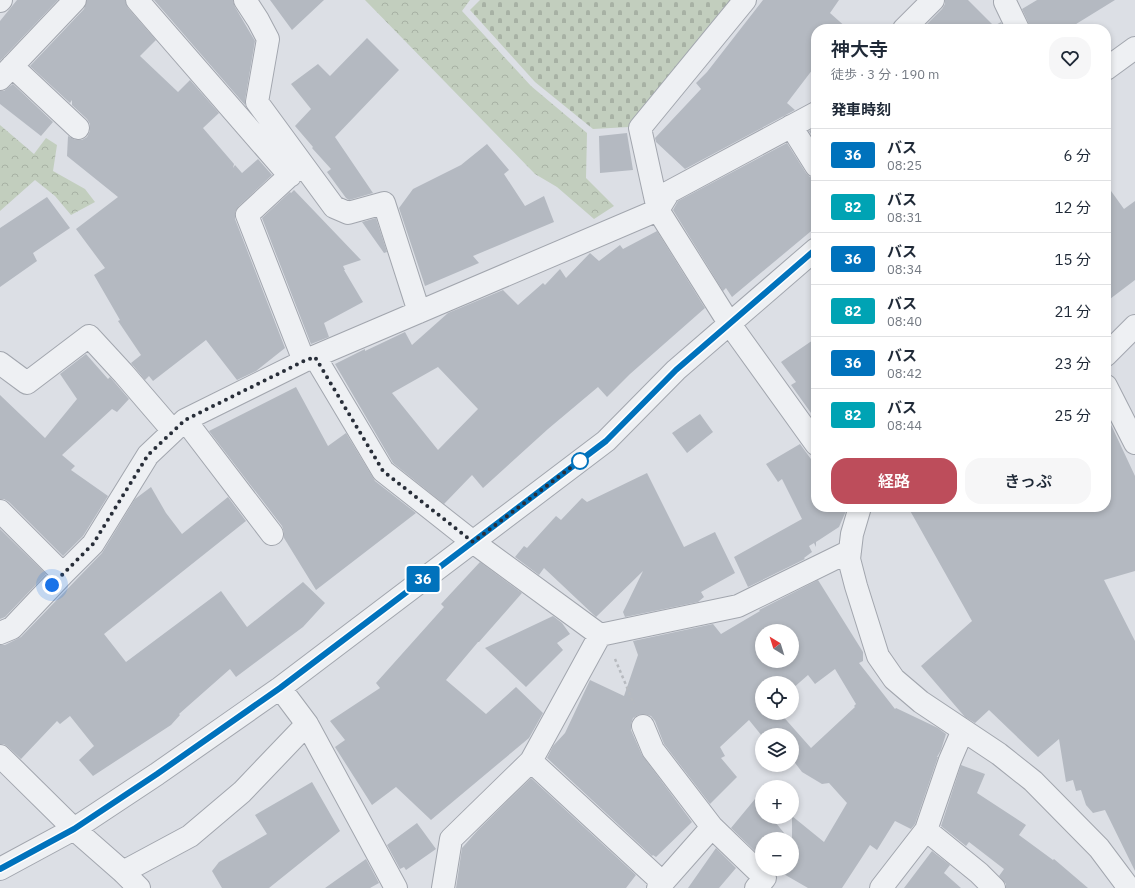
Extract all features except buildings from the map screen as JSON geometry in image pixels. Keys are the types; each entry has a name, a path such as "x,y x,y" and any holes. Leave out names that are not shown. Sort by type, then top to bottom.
{"street":[{"path":"75,0 6,73 78,128"},
{"path":"137,0 296,170 334,207 348,213 384,203 419,312"},
{"path":"245,0 268,39 257,102 296,170"},
{"path":"745,0 640,128 658,210 729,323 811,437"},
{"path":"909,24 933,0"},
{"path":"1005,1 1016,24"},
{"path":"1111,65 1135,48"},
{"path":"4,633 93,544 148,455 179,426 310,359 658,210 668,192 811,116"},
{"path":"791,126 811,158"},
{"path":"296,170 247,215 310,359 383,471 473,542 602,635 738,606 850,551"},
{"path":"0,869 74,829 157,774 280,688 473,542 606,441 676,370 811,253"},
{"path":"1111,350 1135,326"},
{"path":"0,362 27,383 89,336 124,374 179,426 272,534"},
{"path":"1111,396 1135,443"},
{"path":"0,511 63,574"},
{"path":"859,512 852,534 849,559 878,656 894,679 921,702 999,754 1033,781 1100,848 1129,888"},
{"path":"443,888 451,839 531,762 602,635"},
{"path":"280,688 307,724 396,888"},
{"path":"123,872 190,836 242,792 307,724"},
{"path":"643,726 653,750 712,827 765,878 756,888"},
{"path":"881,888 926,830 950,760 963,730"},
{"path":"0,756 74,829 139,888"},
{"path":"531,762 661,885 712,827"},
{"path":"926,830 979,873 994,888"}],"path":[{"path":"602,635 643,726"}],"green space":[{"path":"365,0 470,0 462,11 531,86 587,133 586,178 614,206 594,219 557,187 535,174"},
{"path":"480,0 732,0 629,127 593,129 535,82 470,10"},
{"path":"0,125 34,154 46,138 57,145 53,171 85,189 95,202 71,215 55,196 35,180 0,211"}],"bus line":[{"name":"36","path":"0,869 74,829 157,774 280,688 606,441 676,370 811,253"}],"route":[{"path":"52,585 93,544 148,455 185,420 315,357 383,471 473,542 582,459 580,461"}]}
